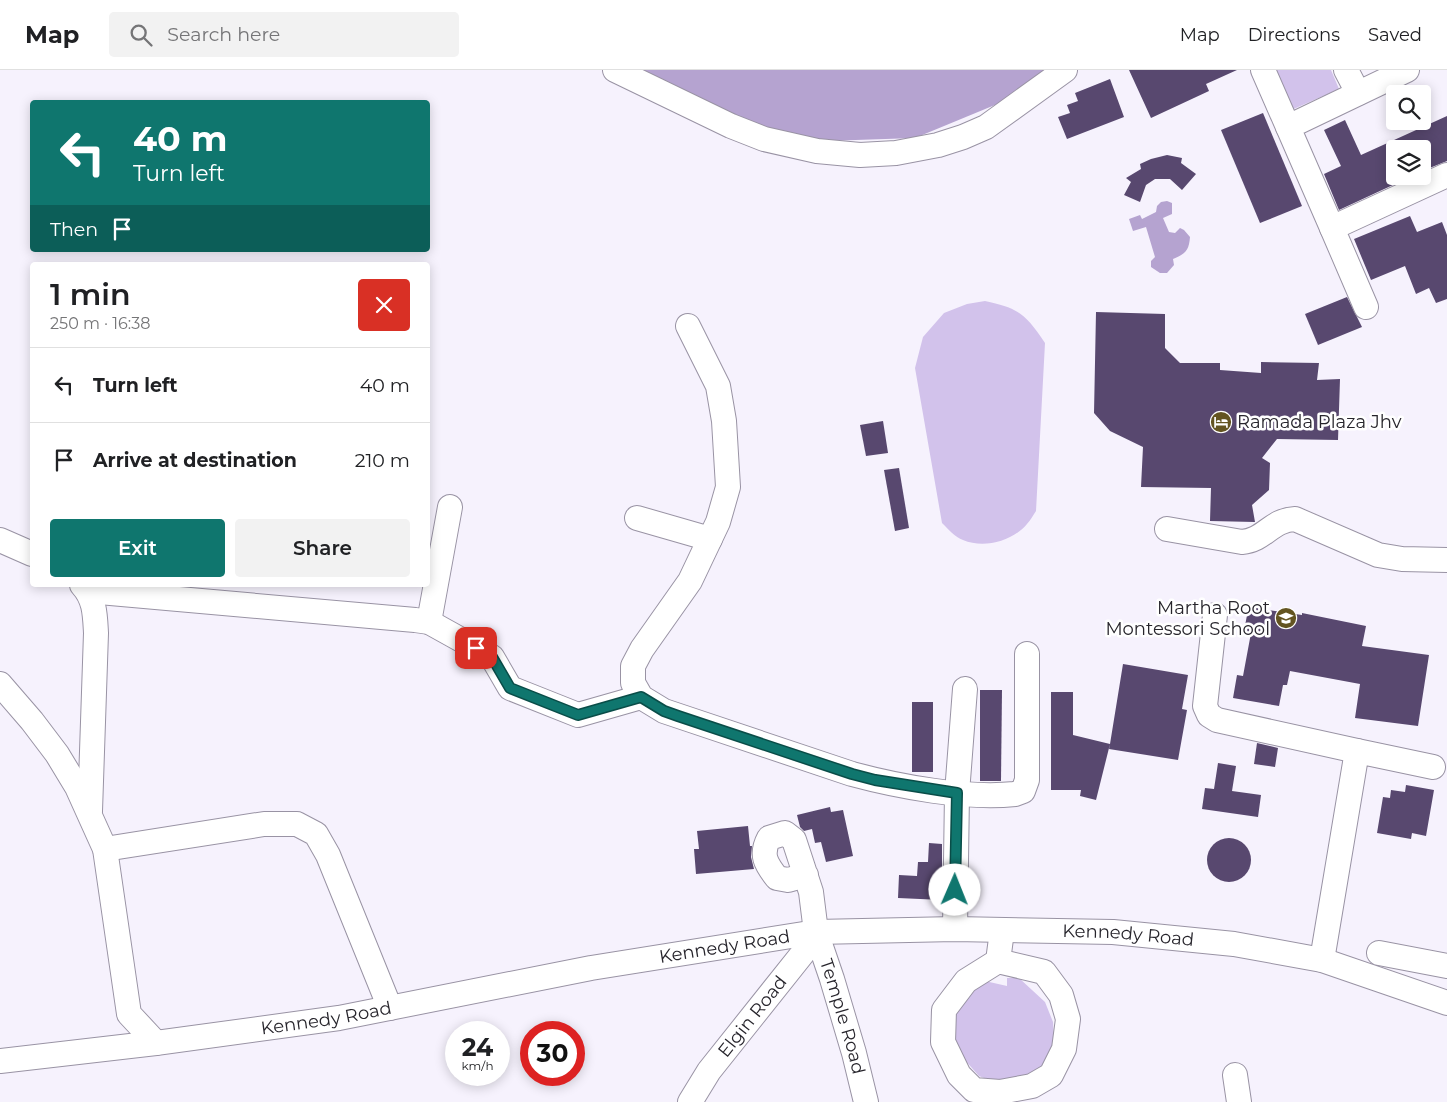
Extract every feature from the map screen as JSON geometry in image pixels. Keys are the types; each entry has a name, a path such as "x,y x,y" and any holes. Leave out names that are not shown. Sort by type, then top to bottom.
{"street":[{"path":"615,70 731,126 764,139 817,151 860,155 896,153 938,145 971,134 986,127 1065,70"},
{"path":"1263,70 1366,307"},
{"path":"1346,70 1358,93"},
{"path":"1288,127 1407,70"},
{"path":"1332,228 1447,175"},
{"path":"688,326 718,386 723,413 728,486 714,530 690,581 642,648 633,666 633,683 641,697 664,711 875,780 957,793 1015,794 1023,791 1026,786 1027,654"},
{"path":"429,622 450,507"},
{"path":"637,518 714,530"},
{"path":"1167,529 1242,542 1260,537 1284,520 1295,519 1378,555 1402,559 1447,560"},
{"path":"0,540 30,553"},
{"path":"85,588 429,622 492,657 510,688 578,715 641,697"},
{"path":"85,588 95,609 96,633 90,815"},
{"path":"1215,615 1205,706 1209,715 1217,720 1433,768"},
{"path":"0,684 32,720 57,754 77,787 105,849 129,1014 156,1043"},
{"path":"955,929 957,793 965,689"},
{"path":"1322,960 1357,751"},
{"path":"105,849 264,824 297,824 316,834 328,855 390,1008"},
{"name":"Temple Road","path":"806,875 812,892 816,932 840,1007 866,1102"},
{"name":"Kennedy Road","path":"0,1061 156,1043 339,1018 591,968 816,932 955,929 1113,932 1234,944 1322,960 1447,1003"},
{"path":"998,961 1044,972 1061,995 1068,1019 1064,1049 1051,1075 1032,1086 1000,1092 974,1090 959,1075 943,1042 944,1010 966,982 998,961 1002,931"},
{"name":"Elgin Road","path":"690,1102 710,1071 807,948 816,932"},
{"path":"1379,953 1447,966"},
{"path":"1235,1075 1239,1102"}],"shaded area":[{"path":"628,70 1068,70 1007,100 915,138 796,142"},
{"path":"1271,70 1331,70 1339,89 1289,111"},
{"path":"1167,201 1172,203 1172,214 1163,218 1169,232 1175,233 1180,228 1190,237 1189,246 1186,251 1173,259 1174,265 1167,273 1160,273 1151,267 1151,261 1155,257 1146,227 1133,231 1129,219 1140,215 1142,219 1156,212 1157,206 1161,202"},
{"path":"985,301 1021,314 1045,343 1036,511 1030,521 1014,535 998,542 980,544 960,539 942,523 915,368 923,337 944,313 967,304"},
{"path":"1007,978 1019,978 1045,1002 1053,1022 1054,1040 1049,1059 1037,1072 1014,1081 994,1082 979,1076 964,1059 952,1039 952,1017 967,992 985,981 1007,986"}],"building":[{"path":"1129,70 1237,70 1206,84 1209,91 1151,118"},
{"path":"1110,79 1124,117 1067,139 1058,117 1070,113 1067,105 1078,101 1075,93"},
{"path":"1263,113 1302,206 1260,223 1221,130"},
{"path":"1447,116 1447,161 1431,167 1431,140 1394,140 1416,130 1431,130 1431,123"},
{"path":"1345,120 1361,155 1386,144 1386,185 1393,185 1339,210 1324,174 1341,166 1324,130"},
{"path":"1167,155 1182,158 1181,163 1196,174 1182,190 1170,179 1155,179 1146,185 1140,202 1124,195 1131,182 1126,178 1141,169 1140,164"},
{"path":"1410,216 1417,232 1442,222 1447,235 1447,299 1436,303 1429,288 1416,294 1405,266 1371,280 1354,239"},
{"path":"1347,297 1362,327 1318,345 1305,314"},
{"name":"Ramada Plaza Jhv","path":"1096,312 1165,314 1165,348 1180,363 1220,363 1220,370 1261,373 1261,362 1319,363 1317,380 1340,379 1338,440 1277,439 1262,458 1270,463 1269,490 1252,505 1255,522 1210,521 1211,488 1141,487 1143,447 1110,431 1094,413"},
{"path":"883,421 888,453 866,456 860,425"},
{"path":"899,468 909,528 895,531 884,470"},
{"path":"1256,608 1302,615 1302,613 1366,626 1362,646 1429,655 1418,726 1355,718 1360,684 1290,671 1287,685 1283,685 1279,706 1233,698 1237,675 1243,676 1251,633 1244,631 1248,610 1255,611"},
{"path":"1123,664 1188,675 1182,709 1187,710 1178,760 1109,749"},
{"path":"980,690 1002,690 1001,781 980,781"},
{"path":"1051,692 1073,692 1073,735 1110,744 1096,800 1080,796 1081,790 1051,790"},
{"path":"912,702 933,702 933,772 912,772"},
{"path":"1257,743 1278,748 1275,767 1254,764"},
{"path":"1218,763 1236,766 1232,791 1261,795 1258,817 1202,809 1205,788 1214,789"},
{"path":"1406,785 1434,790 1426,836 1412,833 1411,839 1377,833 1383,797 1390,798 1391,790 1405,792"},
{"path":"830,807 831,812 843,810 853,856 826,862 821,842 815,843 812,829 804,831 800,827 797,815"},
{"path":"748,826 754,869 696,874 694,849 699,849 697,831"},
{"path":"1233,838 1245,844 1250,852 1250,868 1245,876 1237,881 1225,882 1213,876 1208,868 1207,856 1213,844 1221,839"},
{"path":"929,843 942,844 942,900 898,898 899,875 917,876 918,862 928,862"}],"place":[{"name":"Ramada Plaza Jhv","path":"1221,422"},
{"name":"Martha Root Montessori School","path":"1286,618"}],"route":[{"path":"476,648 492,657 510,688 578,715 641,697 664,711 852,774 875,780 957,793 955,890"}]}
